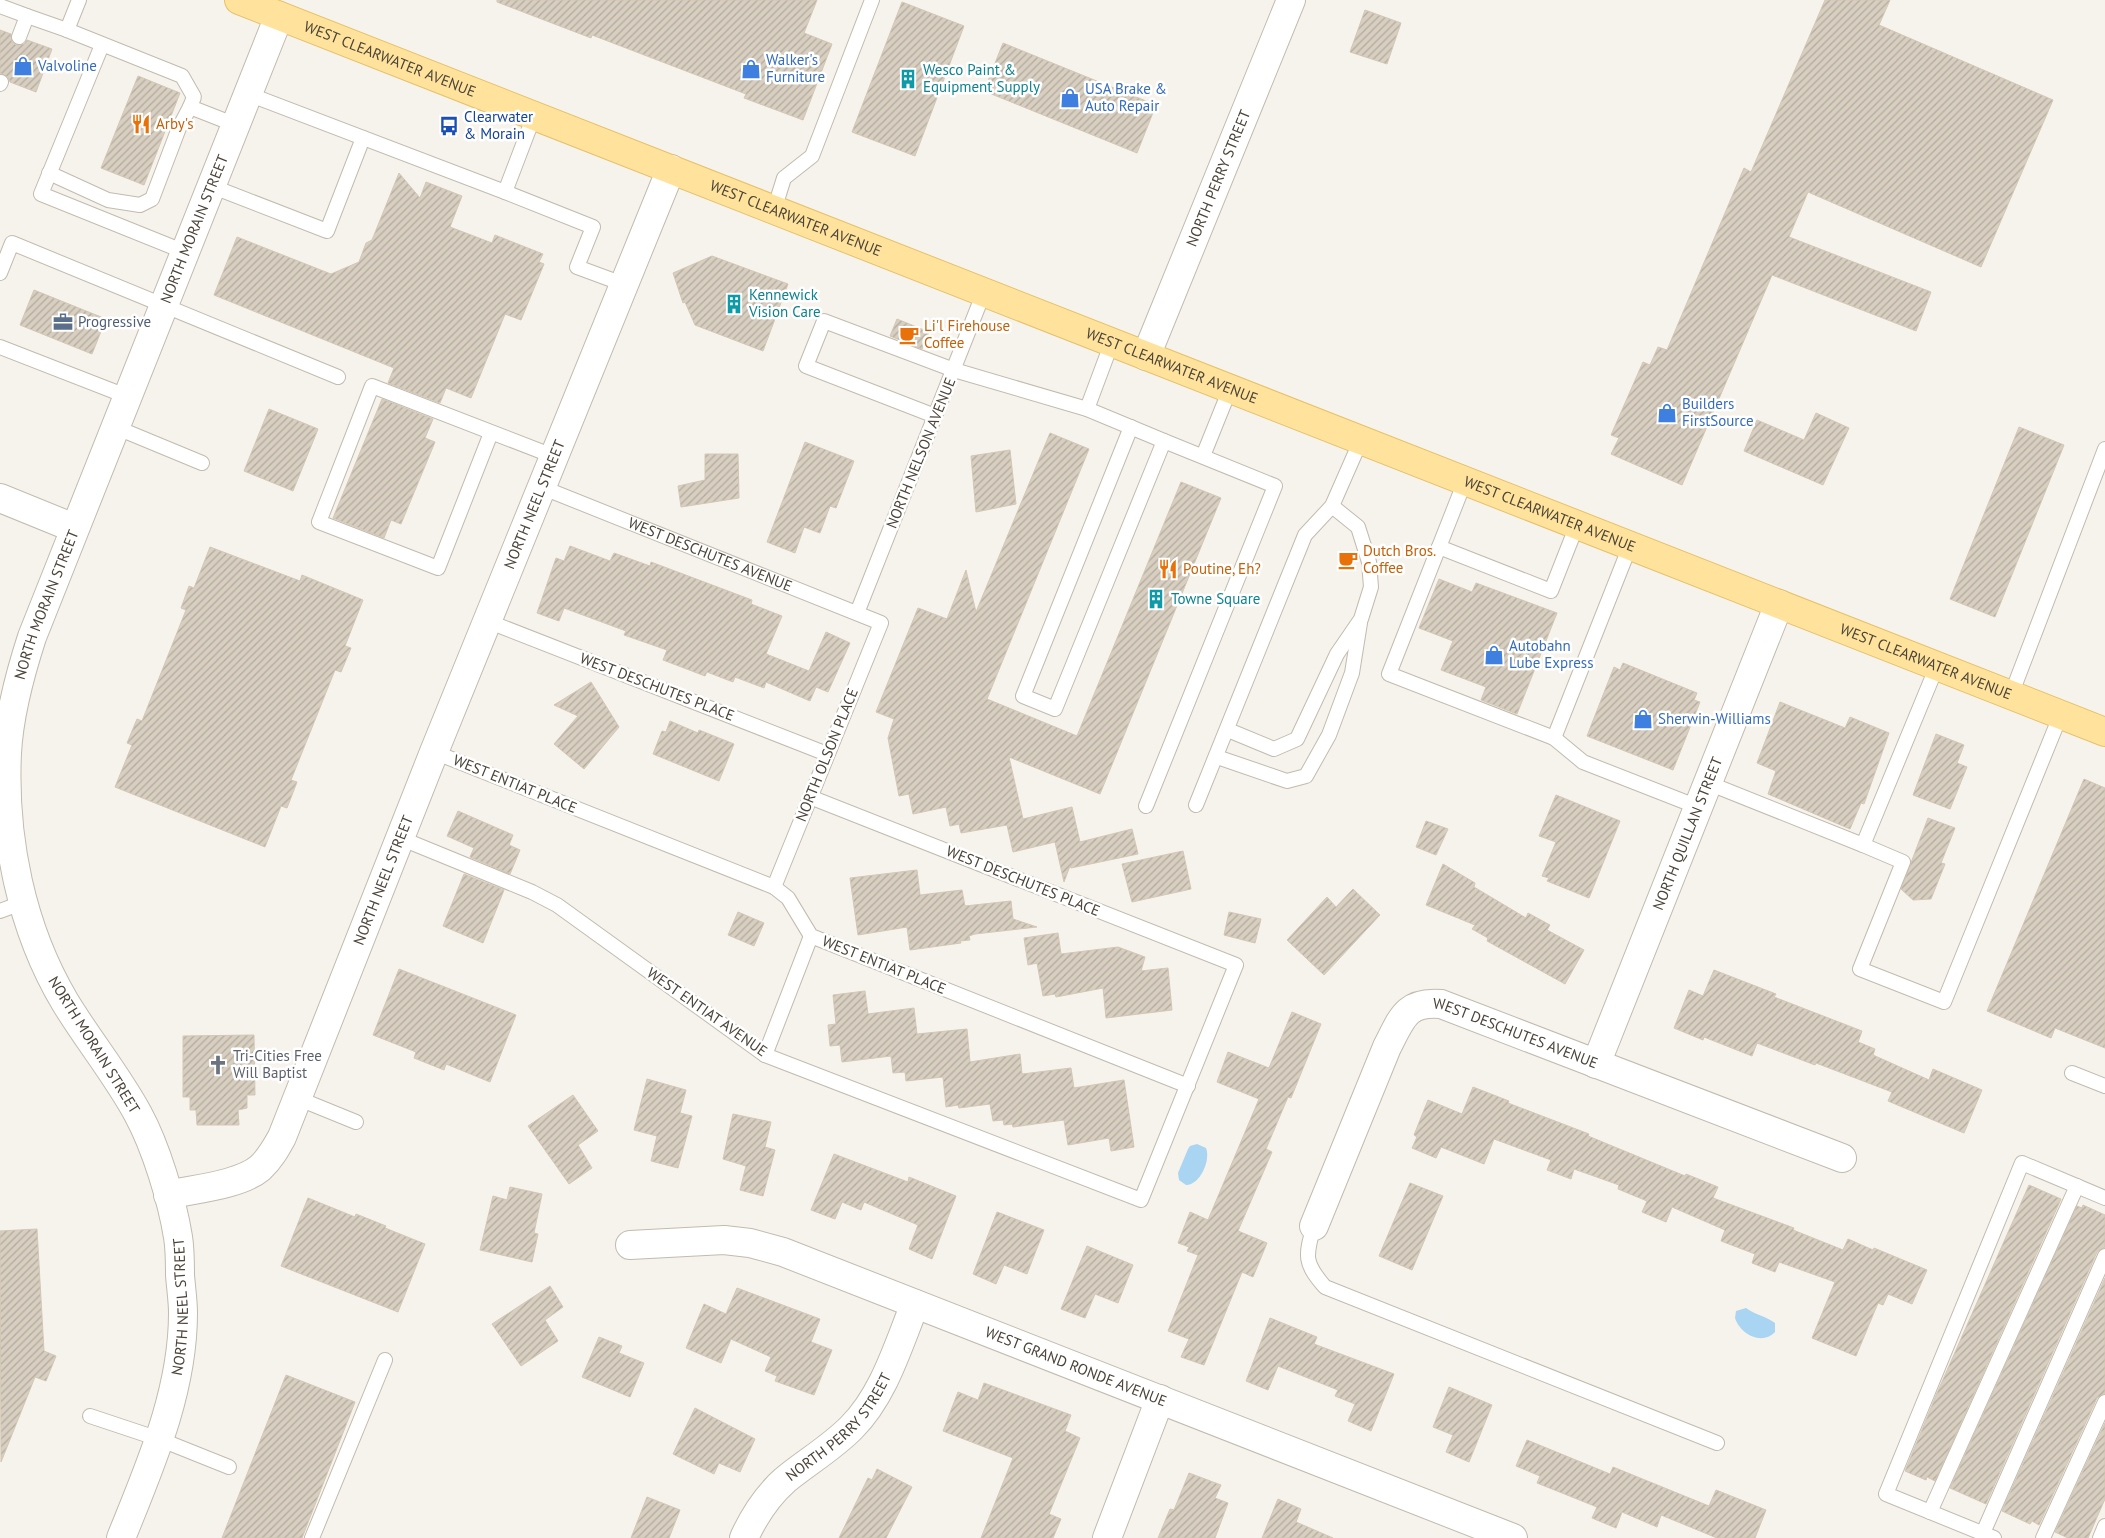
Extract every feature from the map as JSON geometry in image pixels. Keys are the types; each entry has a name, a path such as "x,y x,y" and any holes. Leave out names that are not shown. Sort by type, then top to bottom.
{"main road":[{"name":"WEST CLEARWATER AVENUE","path":"239,0 2105,732"}],"street":[{"name":"NORTH PERRY STREET","path":"1146,356 1291,0"},
{"name":"NORTH MORAIN STREET","path":"168,1195 139,1116 64,1000 32,934 12,907 14,866 6,788 7,752 12,714 21,673 32,637 126,396 279,16"},
{"name":"NORTH NEEL STREET","path":"121,1538 159,1439 175,1386 180,1351 183,1313 178,1238 168,1195 233,1180 259,1169 272,1155 282,1137 434,752 671,169"},
{"path":"0,498 74,528"},
{"name":"NORTH QUILLAN STREET","path":"1596,1064 1779,604"},
{"name":"WEST DESCHUTES AVENUE","path":"1314,1226 1387,1047 1399,1023 1412,1007 1427,1003 1442,1004 1842,1158"},
{"name":"WEST GRAND RONDE AVENUE","path":"630,1245 708,1240 750,1243 783,1252 1160,1400 1473,1531 1513,1538"},
{"name":"NORTH PERRY STREET","path":"744,1538 753,1518 767,1498 785,1480 833,1444 852,1427 873,1399 889,1369 915,1304"},
{"path":"1108,1538 1160,1400"}],"lane":[{"path":"67,30 79,0"},
{"path":"774,210 784,178 812,156 872,0"},
{"path":"0,6 67,30 182,76 194,97 179,128 152,199 140,206 108,200 49,173"},
{"path":"19,37 27,16"},
{"path":"102,44 41,194 185,252"},
{"path":"248,94 593,227 577,267 623,284"},
{"path":"190,107 236,125"},
{"path":"505,192 534,116"},
{"path":"212,186 327,231 363,138"},
{"path":"0,273 12,243 338,377"},
{"name":"NORTH NELSON AVENUE","path":"857,613 984,292"},
{"path":"935,416 806,366 824,321 954,370 1087,409 1275,486 1146,806"},
{"path":"1087,409 1112,342"},
{"path":"0,347 126,396"},
{"path":"492,434 438,568 319,522 372,386 553,456"},
{"path":"1204,456 1230,389"},
{"path":"114,427 202,463"},
{"path":"1131,427 1023,696 1056,709 1164,441"},
{"path":"1196,805 1228,730 1305,535 1332,506 1361,440"},
{"path":"2011,695 2105,449"},
{"path":"1465,481 1389,674 1554,738 1583,762 1703,795 1863,846 1903,862 1860,969 1944,1002 2060,714"},
{"name":"WEST DESCHUTES AVENUE","path":"541,487 881,622"},
{"path":"1216,757 1287,780 1306,776 1329,735 1352,673 1361,619 1371,587 1369,562 1358,527 1332,506"},
{"path":"1439,547 1551,591 1577,525"},
{"path":"1554,738 1630,546"},
{"path":"1228,730 1274,749 1297,739 1338,654 1361,619"},
{"name":"WEST DESCHUTES PLACE","path":"487,621 827,754"},
{"name":"NORTH OLSON PLACE","path":"774,887 881,622"},
{"path":"1863,846 1937,666"},
{"name":"WEST ENTIAT PLACE","path":"434,752 774,887 788,898 811,936 1188,1086"},
{"name":"WEST DESCHUTES PLACE","path":"810,797 1236,965 1188,1086"},
{"name":"WEST ENTIAT AVENUE","path":"400,838 532,892 557,905 765,1055 1141,1200 1188,1086"},
{"path":"765,1055 811,936"},
{"path":"2072,1074 2105,1086"},
{"path":"297,1098 356,1122"},
{"path":"2105,1198 2022,1163 1886,1494 1988,1536 2105,1256"},
{"path":"1930,1512 2077,1186"},
{"path":"1314,1226 1307,1249 1310,1270 1325,1287 1717,1443"},
{"path":"312,1538 385,1360"},
{"path":"2043,1538 2105,1402"},
{"path":"90,1416 159,1439 229,1468"},
{"path":"2100,1538 2105,1526"}],"water":[{"path":"1197,1144 1206,1148 1206,1165 1196,1181 1186,1185 1179,1180 1178,1173 1188,1149 1190,1146"},
{"path":"1746,1308 1775,1323 1775,1332 1764,1338 1758,1338 1746,1333 1735,1318 1736,1311"}],"building":[{"name":"Walker's Furniture","path":"497,0 817,0 804,33 832,44 803,120 744,98 746,94 592,35 591,38 497,2"},
{"path":"1825,0 1890,0 1879,25 2053,100 1981,267 1808,192 1789,237 1931,292 1916,331 1772,275 1682,485 1611,454 1619,438 1611,435 1643,362 1650,365 1658,347 1667,350 1744,168 1751,172"},
{"name":"Wesco Paint & Equipment Supply","path":"902,2 964,26 915,156 852,132"},
{"path":"1365,10 1401,23 1387,64 1350,52"},
{"name":"Valvoline","path":"0,30 11,34 12,42 16,45 24,44 27,40 52,49 36,92 10,82 8,77 0,73"},
{"name":"USA Brake & Auto Repair","path":"1003,43 1156,105 1137,153 984,91"},
{"path":"138,76 180,93 144,185 101,168"},
{"path":"399,173 420,198 426,182 462,196 450,227 492,243 495,235 543,254 539,262 544,264 521,320 505,314 471,398 446,388 440,403 388,383 394,368 214,295 237,237 331,274 359,262 366,243 372,240"},
{"name":"Kennewick Vision Care","path":"712,256 788,284 763,351 695,325 685,302 683,303 673,273"},
{"name":"Progressive","path":"34,290 106,319 92,354 20,325"},
{"name":"Li'l Firehouse Coffee","path":"897,319 929,332 922,349 890,336"},
{"path":"382,399 433,419 425,438 435,442 401,524 391,520 384,538 333,518"},
{"path":"269,409 318,429 293,491 244,471"},
{"path":"1816,413 1849,428 1823,485 1744,451 1757,420 1804,440"},
{"path":"2019,427 2064,445 1995,617 1950,599"},
{"path":"1050,433 1089,449 987,699 1077,736 1181,482 1221,498 1100,794 1009,757 1023,819 1072,807 1080,842 1132,829 1138,854 1071,868 1070,866 1064,882 1055,842 1013,852 1007,825 961,833 959,824 950,826 946,807 913,814 909,794 899,796 888,738 894,719 876,712 918,608 947,619 966,570 976,612"},
{"path":"805,442 854,461 836,508 830,506 820,533 804,527 795,553 767,542"},
{"path":"1010,450 1016,504 976,512 971,456"},
{"path":"705,454 738,454 739,498 681,507 678,486 705,480"},
{"path":"570,546 610,561 614,553 650,566 651,562 752,600 751,604 782,616 766,654 809,671 826,632 850,643 828,692 816,687 810,701 766,682 764,688 735,677 733,682 707,672 705,676 663,660 667,650 624,635 626,631 564,608 559,621 537,613 556,558 564,561"},
{"path":"210,547 300,581 302,575 363,600 345,646 351,648 341,672 335,670 291,780 297,782 287,808 281,806 265,847 115,787 132,745 127,743 137,719 142,721 186,610 181,608 189,586 194,588"},
{"name":"Autobahn Lube Express","path":"1439,579 1472,592 1476,583 1557,613 1517,714 1481,700 1486,687 1441,670 1453,641 1419,628"},
{"name":"Sherwin-Williams","path":"1623,663 1697,693 1694,700 1700,702 1673,770 1587,736 1614,667 1620,670"},
{"path":"591,682 619,727 584,769 554,744 578,716 554,705"},
{"path":"1780,702 1845,728 1850,717 1889,733 1864,804 1861,803 1850,829 1768,794 1776,771 1757,763"},
{"path":"670,721 698,733 699,730 734,744 719,781 653,754 662,731 666,732"},
{"path":"1936,734 1964,745 1957,763 1967,767 1950,809 1913,795"},
{"path":"2084,779 2105,788 2105,1048 2055,1028 2051,1038 1987,1011"},
{"path":"1556,795 1620,821 1589,898 1547,881 1549,878 1542,876 1556,842 1539,836"},
{"path":"458,811 513,835 509,845 520,850 510,874 470,857 474,848 447,836"},
{"path":"1928,818 1955,828 1941,863 1945,864 1931,899 1913,900 1901,889"},
{"path":"1426,821 1448,829 1436,855 1416,847"},
{"path":"1183,851 1191,889 1132,902 1122,864"},
{"path":"1443,864 1475,883 1474,887 1526,918 1528,913 1550,925 1547,930 1584,950 1565,984 1487,941 1488,938 1472,929 1475,925 1426,905"},
{"path":"917,870 920,895 962,890 965,906 1011,901 1013,919 1037,927 975,934 969,936 970,940 960,941 961,943 910,950 907,927 858,935 850,878"},
{"path":"464,874 504,890 483,943 443,926"},
{"path":"1353,889 1380,915 1324,975 1287,940 1327,897 1336,907"},
{"path":"738,912 764,923 754,946 728,935"},
{"path":"1229,912 1261,919 1255,943 1224,935"},
{"path":"1058,933 1061,954 1118,947 1145,957 1141,971 1168,968 1172,1010 1106,1018 1103,988 1056,997 1055,994 1043,996 1037,963 1028,965 1024,938"},
{"path":"399,969 516,1015 490,1082 446,1064 444,1070 414,1058 416,1052 373,1035"},
{"path":"1714,970 1776,994 1774,997 1862,1031 1858,1042 1875,1049 1873,1055 1929,1080 1933,1069 1982,1090 1964,1133 1888,1101 1892,1092 1816,1063 1815,1065 1757,1043 1752,1056 1704,1037 1703,1040 1674,1028 1689,990 1703,996"},
{"path":"865,991 868,1014 914,1008 917,1034 967,1029 970,1062 1020,1054 1022,1074 1071,1068 1074,1088 1124,1080 1134,1147 1111,1151 1109,1138 1068,1145 1064,1120 1013,1127 1012,1124 1004,1125 1003,1120 993,1121 990,1104 959,1108 958,1105 946,1107 943,1077 906,1081 905,1072 893,1073 891,1056 842,1062 840,1045 830,1046 828,1025 836,1024 833,995"},
{"path":"1292,1012 1321,1024 1291,1098 1288,1097 1266,1149 1272,1152 1238,1231 1267,1243 1253,1277 1242,1272 1204,1365 1181,1357 1189,1339 1168,1331 1198,1255 1187,1251 1189,1247 1178,1243 1190,1212 1208,1220 1259,1099 1217,1082 1228,1052 1269,1068"},
{"name":"Tri-Cities Free Will Baptist","path":"254,1035 255,1095 247,1095 247,1108 238,1110 239,1125 197,1125 196,1110 190,1110 190,1097 183,1097 183,1036"},
{"path":"647,1079 686,1090 680,1113 692,1116 678,1168 651,1161 657,1136 634,1130"},
{"path":"1473,1087 1509,1101 1508,1103 1589,1134 1588,1136 1685,1176 1686,1174 1718,1187 1713,1198 1794,1228 1793,1230 1843,1250 1848,1239 1927,1270 1912,1304 1888,1294 1883,1305 1878,1303 1856,1356 1812,1338 1835,1282 1779,1262 1775,1272 1752,1263 1755,1254 1721,1241 1725,1230 1672,1207 1666,1222 1642,1212 1647,1201 1618,1189 1619,1185 1574,1169 1571,1179 1547,1170 1551,1160 1494,1139 1484,1164 1441,1147 1436,1158 1412,1148 1417,1137 1414,1135 1428,1100 1462,1114"},
{"path":"573,1095 598,1131 578,1145 592,1168 569,1184 528,1126"},
{"path":"733,1114 771,1122 765,1147 775,1150 763,1196 740,1190 746,1166 723,1159"},
{"path":"834,1154 908,1182 909,1177 956,1196 932,1259 909,1249 918,1225 864,1202 861,1210 842,1202 835,1219 811,1210"},
{"path":"1410,1183 1443,1196 1412,1270 1379,1256"},
{"path":"2029,1185 2061,1199 1935,1481 1927,1477 1926,1480 1905,1471 1937,1393"},
{"path":"510,1187 542,1194 534,1233 538,1234 532,1262 480,1250 493,1196 507,1200"},
{"path":"308,1198 355,1217 356,1214 425,1244 398,1312 281,1266"},
{"path":"2083,1205 2105,1215 2105,1247 2097,1252 1986,1504 1950,1488 2077,1206 2082,1208"},
{"path":"997,1212 1044,1230 1027,1274 1004,1265 996,1284 973,1274"},
{"path":"37,1229 44,1351 56,1356 46,1381 35,1377 1,1462 0,1231"},
{"path":"1087,1246 1133,1265 1118,1303 1095,1294 1085,1318 1061,1309"},
{"path":"2105,1278 2105,1393 2097,1398 2039,1525 2032,1521 2030,1524 2002,1511"},
{"path":"550,1286 563,1307 545,1320 558,1341 521,1366 492,1324"},
{"path":"737,1288 820,1319 811,1342 832,1350 814,1395 775,1381 777,1376 765,1371 771,1357 731,1339 721,1363 686,1348 704,1304 726,1314"},
{"path":"1270,1318 1317,1337 1314,1344 1394,1374 1371,1431 1348,1421 1355,1404 1335,1396 1338,1390 1278,1366 1268,1390 1246,1381"},
{"path":"599,1337 622,1346 619,1353 644,1363 630,1397 582,1377"},
{"path":"286,1375 355,1402 302,1538 222,1538"},
{"path":"984,1383 1071,1415 1065,1431 1080,1438 1049,1514 1061,1519 1053,1538 981,1538 1013,1458 943,1431 958,1392 978,1400"},
{"path":"1449,1387 1492,1405 1469,1462 1446,1452 1453,1435 1433,1427"},
{"path":"695,1408 755,1439 740,1472 719,1463 714,1474 673,1454"},
{"path":"2105,1423 2105,1499 2088,1538 2068,1538 2055,1532"},
{"path":"1527,1440 1610,1474 1613,1467 1709,1506 1716,1490 1766,1510 1755,1538 1717,1538 1661,1515 1657,1527 1622,1512 1616,1528 1592,1518 1597,1507 1537,1483 1540,1476 1516,1466"},
{"path":"877,1469 912,1487 886,1538 839,1538 868,1478 872,1480"},
{"path":"1189,1473 1221,1485 1215,1498 1228,1503 1215,1538 1158,1538 1170,1509 1174,1510"},
{"path":"647,1497 680,1510 669,1538 631,1538"},
{"path":"1278,1499 1301,1509 1296,1522 1333,1538 1262,1538"}],"place":[{"name":"Valvoline","path":"23,66"},
{"name":"Walker's Furniture","path":"751,69"},
{"name":"Wesco Paint & Equipment Supply","path":"908,79"},
{"name":"USA Brake & Auto Repair","path":"1070,98"},
{"name":"Arby's","path":"141,124"},
{"name":"Clearwater & Morain","path":"449,126"},
{"name":"Kennewick Vision Care","path":"734,304"},
{"name":"Progressive","path":"63,322"},
{"name":"Li'l Firehouse Coffee","path":"909,335"},
{"name":"Builders FirstSource","path":"1667,413"},
{"name":"Dutch Bros. Coffee","path":"1348,560"},
{"name":"Poutine, Eh?","path":"1168,569"},
{"name":"Towne Square","path":"1156,599"},
{"name":"Autobahn Lube Express","path":"1494,655"},
{"name":"Sherwin-Williams","path":"1643,719"},
{"name":"Tri-Cities Free Will Baptist","path":"218,1065"}]}
